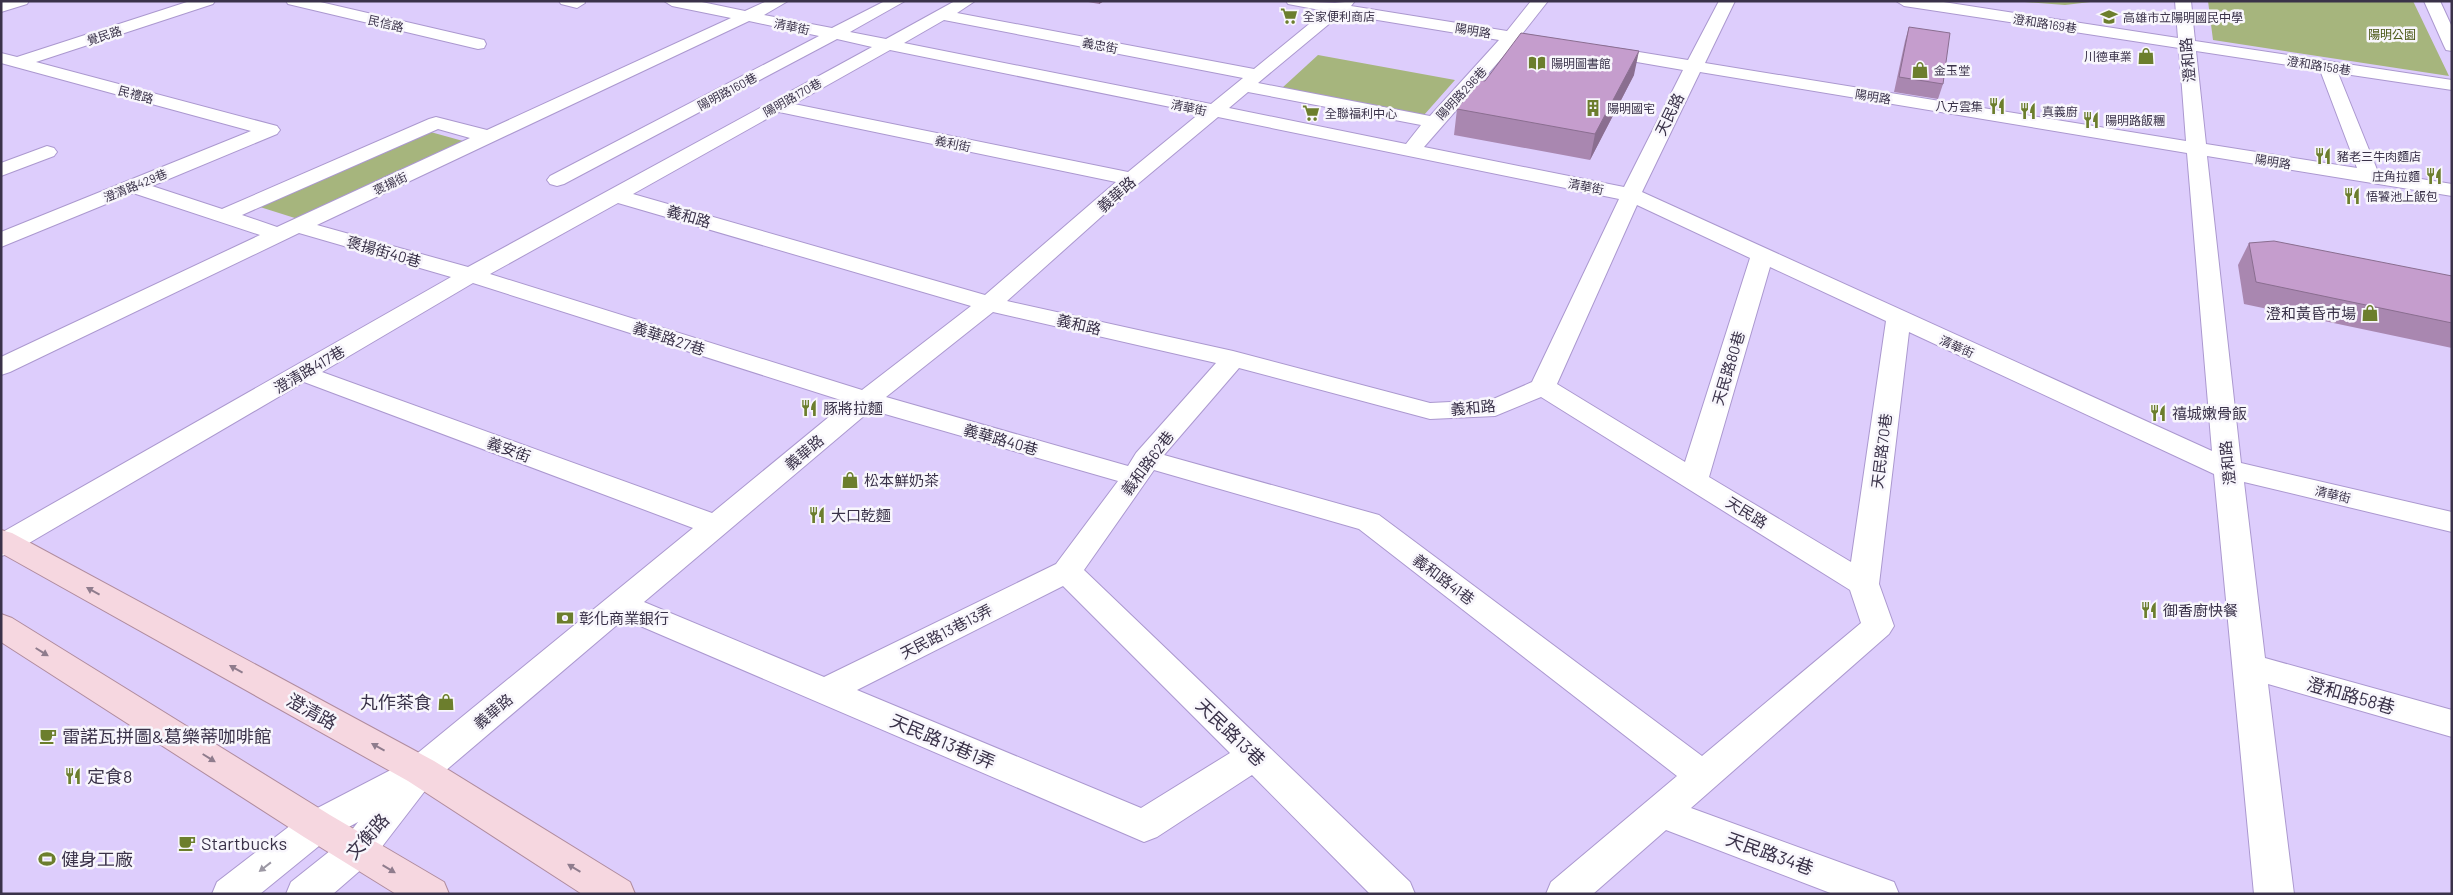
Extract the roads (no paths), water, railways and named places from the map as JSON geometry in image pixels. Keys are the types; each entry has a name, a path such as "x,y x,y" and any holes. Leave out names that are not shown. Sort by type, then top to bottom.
{"main road":[{"name":"澄清路","path":"3,543 421,771 523,838 616,894"},
{"path":"1,626 317,826 430,894"}],"street":[{"path":"1,7 20,1"},
{"name":"覺民路","path":"7,63 208,1"},
{"name":"民信路","path":"294,1 478,44"},
{"name":"清華街","path":"672,1 1631,195 2228,469 2452,522"},
{"name":"褒揚街","path":"1,367 780,1"},
{"name":"陽明路160巷","path":"557,180 897,1"},
{"name":"陽明路170巷","path":"618,196 775,106 967,1"},
{"name":"陽明路","path":"1294,1 1343,5 1569,46"},
{"name":"陽明路296巷","path":"1411,150 1434,122 1512,37 1540,1"},
{"name":"天民路","path":"1727,1 1693,66 1631,195 1543,387 1864,584"},
{"name":"澄和路169巷","path":"1904,1 2186,44"},
{"name":"澄和路","path":"2183,1 2228,469 2274,894"},
{"path":"2432,1 2452,46"},
{"path":"2446,1 2452,2"},
{"name":"義華路","path":"317,826 421,771 866,400 989,304 1132,179 1343,5"},
{"name":"義忠街","path":"943,15 1250,80 1434,122"},
{"name":"澄和路158巷","path":"2186,44 2452,85"},
{"name":"陽明路","path":"1588,49 2452,190"},
{"name":"民禮路","path":"7,63 270,130"},
{"path":"2327,66 2370,177"},
{"name":"義利街","path":"775,106 1132,179"},
{"path":"223,216 436,122 489,137"},
{"name":"澄清路429巷","path":"1,240 270,130"},
{"path":"1,170 47,152"},
{"name":"褒揚街40巷","path":"132,186 223,216 471,275"},
{"name":"澄清路417巷","path":"3,543 471,275 618,196"},
{"name":"義和路","path":"618,196 989,304 1233,360 1430,411 1495,408 1543,387"},
{"name":"天民路80巷","path":"1694,480 1762,256"},
{"name":"義華路27巷","path":"471,275 866,400"},
{"name":"天民路70巷","path":"1864,584 1898,319"},
{"name":"義和路62巷","path":"1067,571 1141,468 1233,360"},
{"name":"義安街","path":"302,372 716,525"},
{"name":"義華路40巷","path":"866,400 1141,468"},
{"name":"義和路41巷","path":"1141,468 1370,522 1704,777"},
{"name":"天民路13巷13弄","path":"826,691 1067,571"},
{"name":"天民路13巷","path":"1067,571 1396,894"},
{"path":"1565,894 1660,812 1704,777 1878,626 1864,584"},
{"name":"天民路13巷1弄","path":"621,605 1144,826 1255,755"},
{"name":"澄和路58巷","path":"2250,666 2452,724"},
{"name":"文衡路","path":"305,894 358,850 421,771"},
{"name":"天民路34巷","path":"1660,812 1880,894"},
{"path":"231,894 317,826"}],"place":[{"name":"全家便利商店","path":"1289,16"},
{"name":"高雄市立陽明國民中學","path":"2109,17"},
{"name":"川德車業","path":"2146,56"},
{"name":"陽明圖書館","path":"1537,63"},
{"name":"金玉堂","path":"1920,70"},
{"name":"八方雲集","path":"1997,106"},
{"name":"陽明國宅","path":"1593,108"},
{"name":"真義廚","path":"2028,111"},
{"name":"全聯福利中心","path":"1311,113"},
{"name":"陽明路飯糰","path":"2091,120"},
{"name":"豬老三牛肉麵店","path":"2323,156"},
{"name":"庄角拉麵","path":"2434,176"},
{"name":"悟饕池上飯包","path":"2352,196"},
{"name":"澄和黃昏市場","path":"2370,313"},
{"name":"豚將拉麵","path":"809,408"},
{"name":"禧城嫩骨飯","path":"2158,413"},
{"name":"松本鮮奶茶","path":"850,480"},
{"name":"大口乾麵","path":"817,515"},
{"name":"御香廚快餐","path":"2149,610"},
{"name":"彰化商業銀行","path":"565,618"},
{"name":"丸作茶食","path":"446,702"},
{"name":"雷諾瓦拼圖&葛樂蒂咖啡館","path":"48,736"},
{"name":"定食8","path":"73,776"},
{"name":"Startbucks","path":"187,843"},
{"name":"健身工廠","path":"47,859"}],"park label":[{"name":"陽明公園","path":"2392,34"}]}
